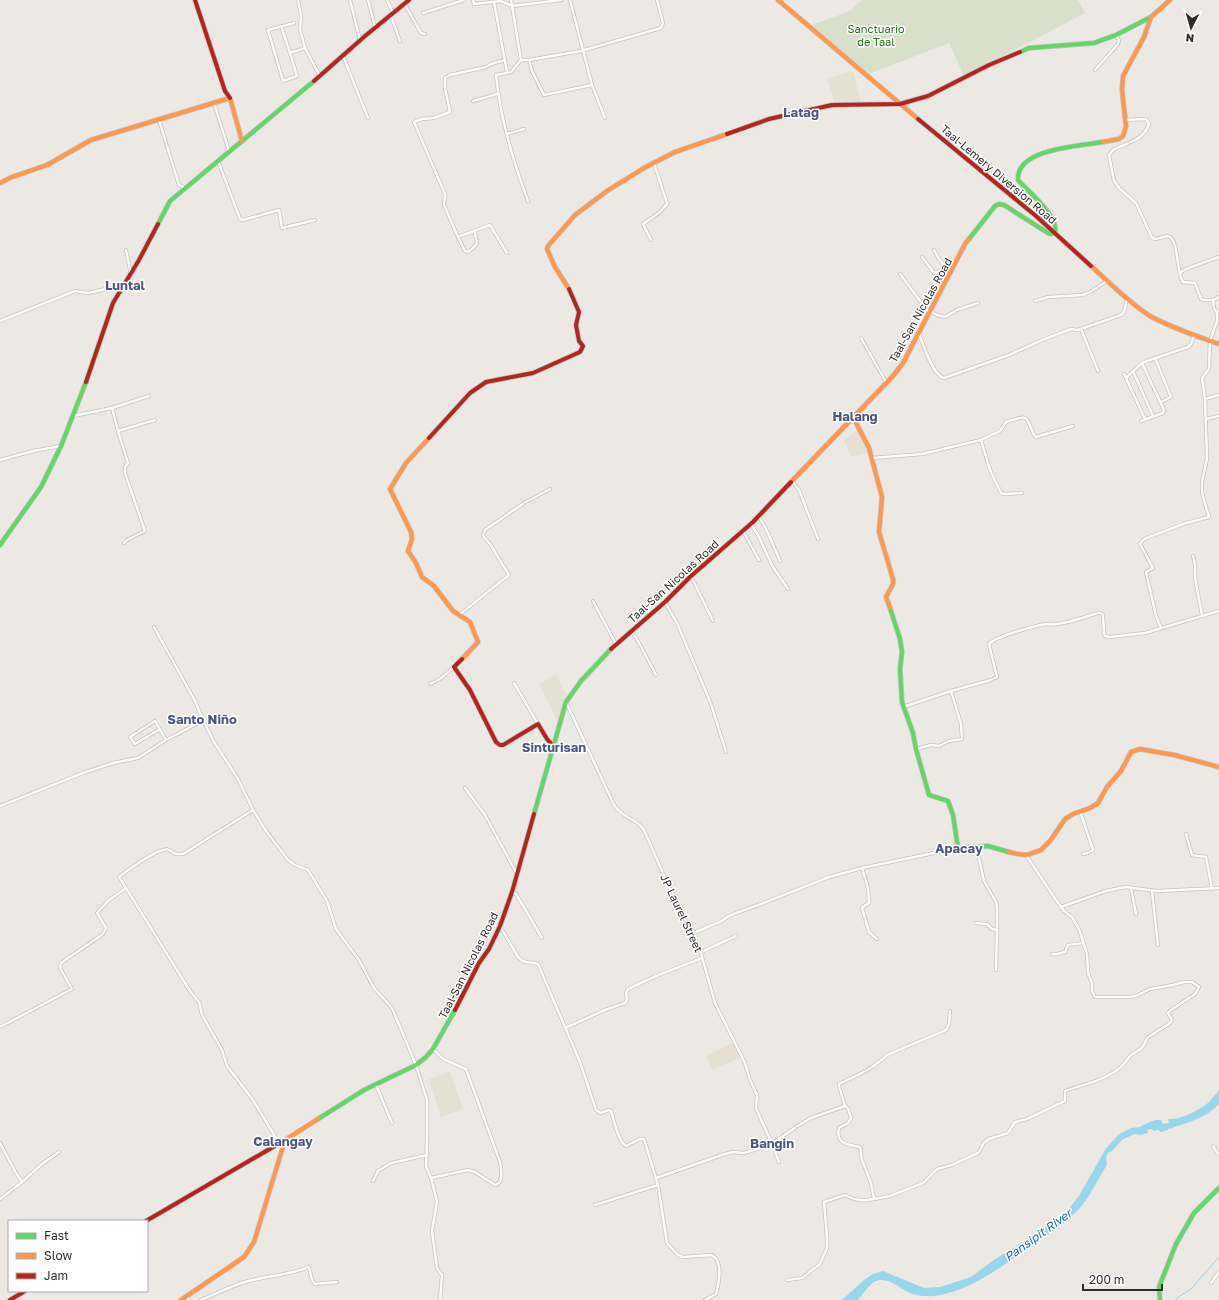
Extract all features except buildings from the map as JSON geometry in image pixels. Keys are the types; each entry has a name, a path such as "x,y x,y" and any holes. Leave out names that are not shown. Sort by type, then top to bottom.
{"street":[{"path":"195,0 225,91 230,98 242,141"},
{"path":"298,0 301,16 300,29 306,48 320,76"},
{"path":"350,0 360,40"},
{"path":"368,0 375,27"},
{"path":"387,0 400,41"},
{"path":"0,545 41,487 61,446 88,382 113,303 131,274 170,201 320,76 375,27 409,0"},
{"path":"423,13 464,0"},
{"path":"473,0 474,4 502,1 512,6 561,0"},
{"path":"512,0 521,60"},
{"path":"570,0 592,85 605,118"},
{"path":"528,201 517,173 507,134 497,94 496,75 510,72 521,60 529,60 583,50 661,28 663,23 657,0"},
{"name":"Taal-Lemery Diversion Road","path":"778,0 900,104 1055,232 1127,300 1151,316 1175,328 1219,344"},
{"path":"430,684 440,679 454,667 478,642 470,622 453,611 434,586 422,577 416,563 408,551 412,539 411,532 390,490 406,463 470,393 486,382 533,373 580,352 583,346 579,341 576,325 579,312 568,287 547,249 575,215 607,191 644,168 675,152 769,119 832,105 900,104 928,96 989,65 1028,48 1094,43 1116,35 1151,18 1170,0"},
{"path":"494,2 507,72"},
{"path":"404,3 421,33 425,34"},
{"path":"1055,232 1055,224 1049,215 1018,180 1018,173 1024,165 1040,154 1119,139 1123,136 1126,126 1122,90 1123,76 1144,37 1151,18"},
{"path":"281,26 297,76 283,81 268,30 281,26 294,23"},
{"path":"1095,70 1118,44 1116,35"},
{"path":"290,53 306,48"},
{"path":"343,56 368,118"},
{"path":"474,231 478,243 468,252 465,251 444,204 445,194 414,122 422,119 434,118 450,112 444,88 445,78 450,75 486,67 490,64 505,60"},
{"path":"529,60 532,71 544,95 592,85"},
{"path":"473,101 497,94"},
{"path":"0,183 9,177 46,166 79,145 91,140 230,98"},
{"path":"214,102 229,152"},
{"path":"1125,120 1146,119 1149,124 1143,136 1111,152 1110,161 1114,181 1120,189 1136,203 1152,238 1157,239 1166,236 1170,238 1174,244 1180,273 1184,282 1195,283 1201,298 1204,300 1213,300 1219,297"},
{"path":"159,120 179,185 185,188"},
{"path":"507,134 524,129"},
{"path":"218,161 240,219 243,220 279,210 282,228 315,220"},
{"path":"651,240 643,224 660,212 666,204 654,163"},
{"name":"Taal-San Nicolas Road","path":"148,1220 285,1140 364,1090 416,1065 433,1050 500,926 518,874 566,702 581,681 616,644 751,524 903,363 965,244 992,208 997,204 1004,205 1048,233 1051,234 1055,232"},
{"path":"458,237 490,226 507,254"},
{"path":"126,250 131,274"},
{"path":"934,250 948,270"},
{"path":"922,257 934,274 953,267"},
{"path":"1180,273 1186,269 1219,257"},
{"path":"900,274 930,312 937,315 945,317 957,310 978,303"},
{"path":"1035,301 1048,297 1083,295 1107,281"},
{"path":"0,321 75,291 88,294 124,285"},
{"path":"918,333 934,369 944,378 1009,355 1071,329 1078,330 1121,316 1125,312 1127,300"},
{"path":"1161,628 1156,616 1146,572 1153,568 1140,544 1144,539 1183,524 1209,517 1202,494 1202,482 1207,458 1206,399 1202,378 1209,369 1210,341 1217,321 1217,313 1214,308 1213,300"},
{"path":"1081,329 1098,371"},
{"path":"1126,378 1142,363 1188,347 1194,336"},
{"path":"861,338 886,382"},
{"path":"1155,358 1171,397 1161,402"},
{"path":"1141,421 1163,413 1164,411 1142,363"},
{"path":"1133,371 1153,416"},
{"path":"1124,374 1144,419"},
{"path":"1206,399 1219,394"},
{"path":"74,416 112,408 149,396"},
{"path":"1132,402 1136,400"},
{"path":"112,408 128,463 125,473 145,531 124,543"},
{"path":"1206,420 1219,416"},
{"path":"853,417 869,448 882,497 879,532 894,584 886,597 900,639 902,652 900,692 903,707 913,733 929,795 948,801 953,815 958,848"},
{"path":"872,458 922,454 981,440 1000,432 1006,422 1022,417 1027,419 1036,437 1073,426"},
{"path":"118,431 155,420"},
{"path":"981,440 990,470 1001,493 1022,493"},
{"path":"0,460 33,451 61,446"},
{"path":"792,480 799,490 818,539"},
{"path":"459,615 509,575 490,544 483,536 485,530 550,489"},
{"path":"759,516 780,561"},
{"path":"751,524 779,578 788,589"},
{"path":"743,531 759,560"},
{"path":"1193,556 1195,578 1202,615"},
{"path":"691,576 713,622"},
{"path":"592,601 616,644"},
{"path":"665,602 677,623 712,704 726,752"},
{"path":"903,707 951,690 991,680 997,677 989,644 1006,635 1025,629 1046,624 1056,624 1098,613 1103,615 1104,634 1108,637 1145,633 1219,611"},
{"path":"154,627 195,701 214,742 238,779 253,810 266,831 288,860 295,865 308,870 327,901 336,929 359,960 374,988 392,1008 416,1065 427,1100 426,1166 431,1178 437,1202 432,1231 437,1268 442,1275 440,1300"},
{"path":"631,631 656,675"},
{"path":"454,667 470,690 496,742 500,746 538,724"},
{"path":"514,683 547,739 554,747"},
{"path":"916,749 931,745 939,746 962,739 961,724 951,690"},
{"name":"JP Laurel Street","path":"566,702 614,805 618,812 640,824 644,830 662,871 693,933 701,952 715,1003 745,1063 750,1080 758,1096 756,1108 779,1162"},
{"path":"0,806 83,773 113,763 138,758 166,740 203,720"},
{"path":"160,729 135,744 130,737 155,722 160,729 166,740"},
{"path":"693,933 722,921 736,912 761,904 829,877 862,868 958,848 975,846 994,847 1012,854 1025,855 1038,852 1045,848 1070,814 1098,803 1113,780 1122,770 1131,752 1140,749 1174,755 1219,767"},
{"path":"465,788 485,814 518,874"},
{"path":"253,810 183,854 176,854 167,849 162,849 119,877 190,991 199,1002 202,1015 222,1050 227,1066 253,1100 282,1148"},
{"path":"1080,811 1093,850 1083,854"},
{"path":"1186,834 1192,855 1206,857 1212,889"},
{"path":"975,846 984,881 996,902 996,970"},
{"path":"787,1280 802,1278 820,1264 827,1248 828,1237 824,1202 844,1195 854,1200 865,1201 890,1196 923,1183 937,1169 956,1163 978,1153 981,1150 983,1143 987,1140 1008,1133 1015,1122 1028,1119 1065,1101 1065,1091 1097,1081 1117,1070 1132,1055 1141,1049 1147,1038 1170,1023 1172,1020 1168,1013 1171,1010 1195,994 1198,990 1199,987 1197,984 1192,982 1184,982 1150,989 1136,996 1095,997 1088,973 1087,954 1079,929 1072,917 1061,907 1025,855"},
{"path":"862,868 868,888 869,903 862,908 869,932 877,939"},
{"path":"0,1027 72,989 60,968 61,963 103,934 106,928 97,913 108,901 126,888"},
{"path":"1061,907 1106,891 1125,888 1157,892 1219,888"},
{"path":"1131,888 1136,914"},
{"path":"1152,891 1158,945"},
{"path":"512,892 516,894 542,938"},
{"path":"976,923 987,924 992,929 997,930"},
{"path":"500,926 522,960 526,963 538,964 580,1062 596,1110 600,1113 609,1110 611,1111 624,1145 626,1146 640,1139 644,1140 658,1184 667,1243 678,1256 712,1255 716,1257 718,1262 718,1285 716,1294 706,1300"},
{"path":"701,952 736,936"},
{"path":"1052,954 1065,952 1068,945 1084,943"},
{"path":"565,1028 605,1010 625,1003 627,1000 626,993 628,989 702,958"},
{"path":"874,1199 871,1183 862,1160 860,1147 844,1144 840,1140 838,1131 839,1128 848,1123 851,1118 848,1108 845,1106 839,1084 866,1071 880,1062 887,1055 946,1030 949,1024 950,1010"},
{"path":"431,1178 468,1170 475,1172 495,1185 500,1183 502,1173 500,1162 466,1069 443,1059 433,1050"},
{"path":"376,1084 392,1123"},
{"path":"656,1178 725,1154 733,1152 744,1153 764,1148 811,1118 845,1106"},
{"path":"180,1300 187,1298 244,1257 250,1249 254,1242 264,1211 285,1140"},
{"path":"0,1144 22,1182"},
{"path":"1213,1146 1219,1155"},
{"path":"0,1199 42,1164 59,1152"},
{"path":"373,1180 378,1171 391,1163 427,1154"},
{"path":"595,1205 658,1184"},
{"path":"1160,1300 1159,1287 1176,1244 1194,1213 1219,1188"},
{"path":"201,1300 231,1286 278,1275 295,1273 308,1268 315,1284 337,1282"},
{"path":"1211,1283 1219,1272"},
{"path":"10,1300 23,1292"}],"shaded area":[{"path":"853,71 861,103 835,103 827,78"},
{"path":"859,428 871,452 851,457 844,441"},
{"path":"556,674 567,696 559,720 556,718 539,684"},
{"path":"733,1043 741,1057 712,1070 706,1056"},
{"path":"450,1072 463,1109 441,1117 429,1079"}],"green space":[{"name":"Sanctuario de Taal","path":"862,0 1078,0 1085,13 964,76 949,43 869,74 812,25 850,11"}],"water":[{"name":"Pansipit River","path":"1219,1090 1219,1104 1202,1117 1169,1129 1168,1128 1168,1130 1161,1132 1151,1129 1147,1130 1148,1133 1140,1135 1135,1134 1123,1139 1112,1151 1108,1153 1106,1157 1107,1165 1090,1195 1082,1206 1067,1221 977,1282 953,1292 937,1296 925,1296 910,1293 893,1283 879,1280 874,1282 858,1300 842,1300 864,1280 873,1274 883,1271 924,1288 940,1287 971,1277 995,1259 1039,1233 1050,1222 1063,1216 1079,1196 1105,1150 1118,1135 1131,1128 1140,1127 1155,1120 1161,1120 1163,1124 1169,1123 1168,1119 1178,1118 1190,1114 1209,1102"}],"waterway":[{"path":"1176,1300 1192,1288 1219,1257"}],"traffic: fast":[{"path":"1020,52 1029,48 1094,43 1116,35 1151,17"},
{"path":"158,224 170,201 314,81"},
{"path":"969,239 995,206 999,204 1004,205 1048,233 1051,234 1055,232 1055,226 1048,212 1018,180 1020,169 1027,161 1052,150 1103,142"},
{"path":"0,545 41,487 61,446 86,382"},
{"path":"890,608 900,639 902,652 900,669 902,702 913,733 929,795 948,801 953,815 958,848 988,846 1009,852"},
{"path":"534,814 566,702 581,681 611,649"},
{"path":"318,1119 364,1090 416,1065 433,1049 455,1010"},
{"path":"1160,1300 1159,1287 1176,1244 1194,1213 1219,1188"}],"traffic: slow":[{"path":"778,0 918,119"},
{"path":"1103,142 1119,139 1123,136 1126,126 1122,90 1123,76 1144,37 1151,17 1170,0"},
{"path":"0,183 12,177 47,165 91,140 230,98 242,141"},
{"path":"569,289 555,267 547,249 575,215 607,191 644,168 675,152 727,134"},
{"path":"791,482 893,376 903,363 969,239"},
{"path":"1091,266 1127,299 1150,316 1175,328 1219,344"},
{"path":"853,417 869,448 882,497 879,532 893,579 893,584 886,597 890,608"},
{"path":"429,438 406,463 390,489 411,532 412,539 408,551 416,563 422,577 434,586 453,611 470,622 478,642 462,659"},
{"path":"1009,852 1027,855 1041,850 1050,841 1065,819 1098,803 1107,787 1121,771 1131,752 1140,749 1174,755 1219,767"},
{"path":"181,1300 244,1257 254,1242 285,1140 318,1119"}],"traffic: jam":[{"path":"195,0 225,91 230,98"},
{"path":"314,81 409,0"},
{"path":"727,134 769,119 832,105 900,104 928,96 989,65 1020,52"},
{"path":"918,119 1036,216 1091,266"},
{"path":"86,382 113,303 139,260 158,224"},
{"path":"429,438 470,393 486,382 533,373 580,352 583,346 579,341 576,325 579,312 569,289"},
{"path":"611,649 753,522 791,482"},
{"path":"462,659 454,667 470,690 496,742 503,745 538,724 554,747"},
{"path":"455,1010 500,926 512,892 534,814"},
{"path":"148,1220 285,1140"},
{"path":"10,1300 23,1292"}],"district":[{"name":"Latag","path":"801,112"},
{"name":"Luntal","path":"125,285"},
{"name":"Halang","path":"855,416"},
{"name":"Santo Niño","path":"202,719"},
{"name":"Sinturisan","path":"554,747"},
{"name":"Apacay","path":"959,848"},
{"name":"Calangay","path":"283,1141"},
{"name":"Bangin","path":"772,1143"}]}
